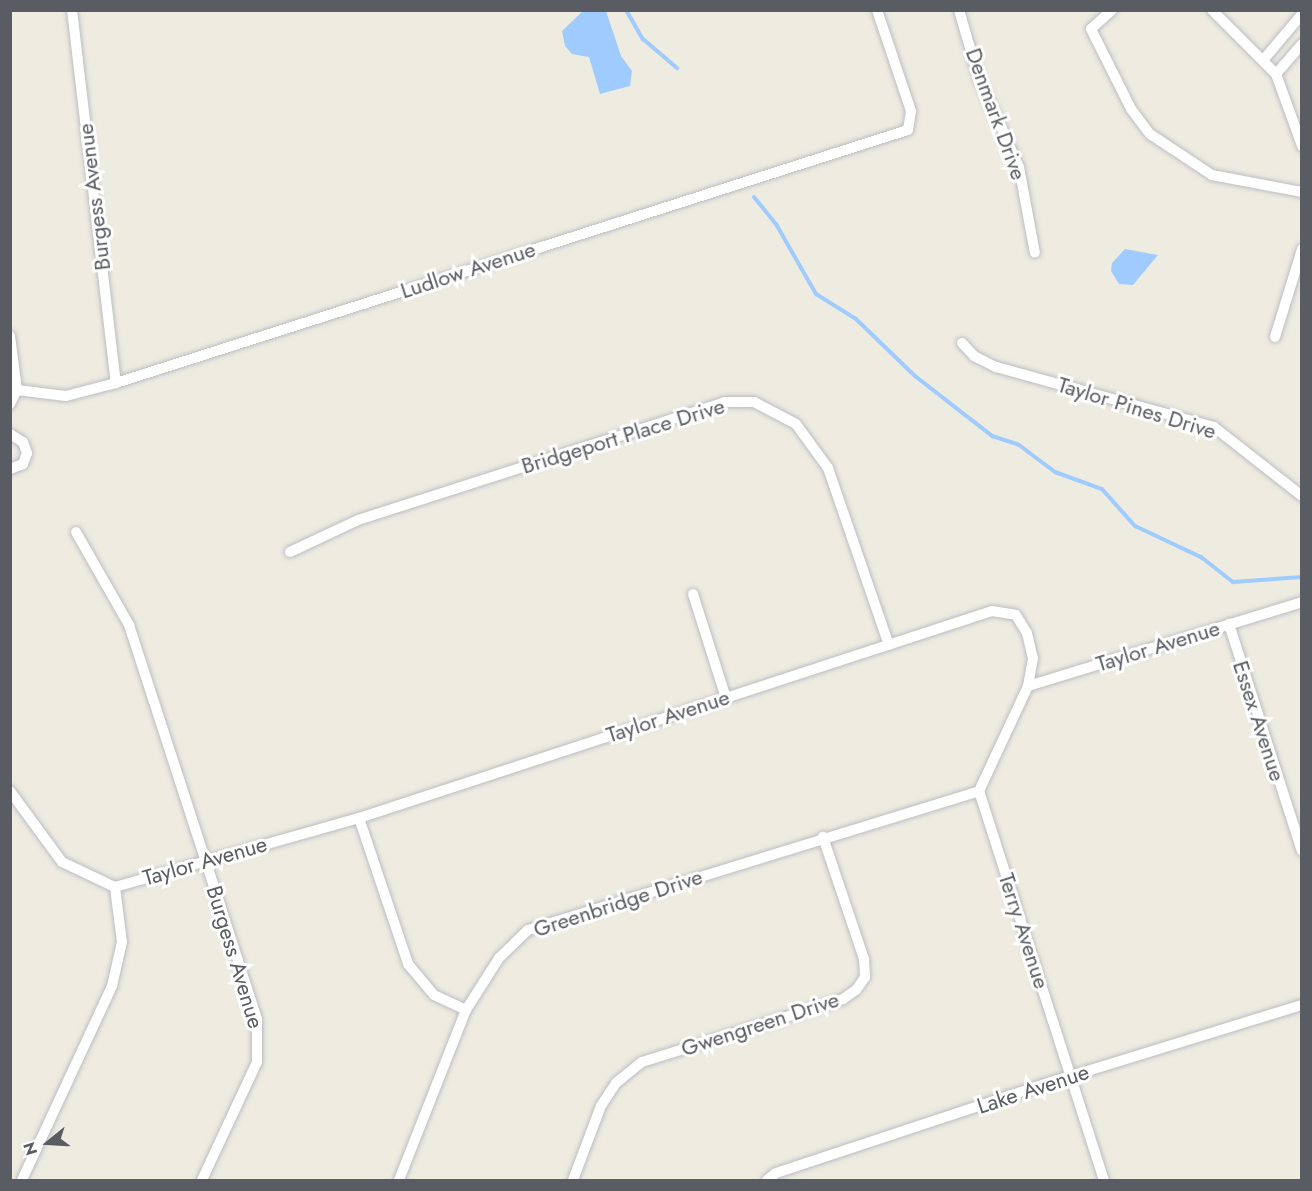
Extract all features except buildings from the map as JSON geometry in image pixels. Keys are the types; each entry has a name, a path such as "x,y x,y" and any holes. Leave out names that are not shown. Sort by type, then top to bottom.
{"street":[{"name":"Burgess Avenue","path":"72,10 116,383"},
{"name":"Ludlow Avenue","path":"17,390 66,396 116,383 908,130 912,123 877,10"},
{"name":"Denmark Drive","path":"959,10 980,79 1019,167 1035,253"},
{"path":"1112,10 1091,29 1131,109 1150,134 1212,175 1302,192"},
{"path":"1212,10 1265,58 1276,74 1302,146"},
{"path":"1265,58 1302,14"},
{"path":"1276,74 1302,44"},
{"path":"1275,337 1302,249"},
{"path":"10,336 17,390 10,404"},
{"name":"Taylor Pines Drive","path":"962,343 974,356 996,367 1214,427 1302,496"},
{"name":"Bridgeport Place Drive","path":"290,552 370,516 725,402 754,402 796,424 828,468 889,645"},
{"path":"10,434 23,442 27,453 23,464 10,470"},
{"name":"Burgess Avenue","path":"76,532 129,626 257,1020 260,1042 250,1082 202,1180"},
{"path":"693,594 726,698"},
{"name":"Taylor Avenue","path":"10,791 62,862 115,887 359,818 992,611 1016,615 1033,658 1028,686 1302,602"},
{"name":"Essex Avenue","path":"1228,624 1302,851"},
{"path":"979,791 1028,686"},
{"name":"Greenbridge Drive","path":"399,1180 466,1010 499,958 528,930 979,791"},
{"name":"Terry Avenue","path":"979,791 1104,1180"},
{"path":"359,818 408,964 434,995 466,1010"},
{"name":"Gwengreen Drive","path":"573,1180 601,1106 616,1083 642,1062 843,999 856,990 865,977 864,959 824,837"},
{"path":"22,1180 112,986 122,942 115,887"},
{"name":"Lake Avenue","path":"767,1180 776,1173 1071,1076 1302,1005"}],"water":[{"path":"583,11 606,11 621,56 632,71 630,86 600,94 589,57 572,54 565,46 562,31"},
{"path":"1125,249 1158,255 1133,285 1119,284 1111,271 1112,263"}],"waterway":[{"path":"626,10 643,39 677,68"},
{"path":"754,197 776,224 816,294 856,319 915,376 992,436 1019,445 1055,472 1102,489 1135,526 1201,557 1233,582 1302,577"}]}
